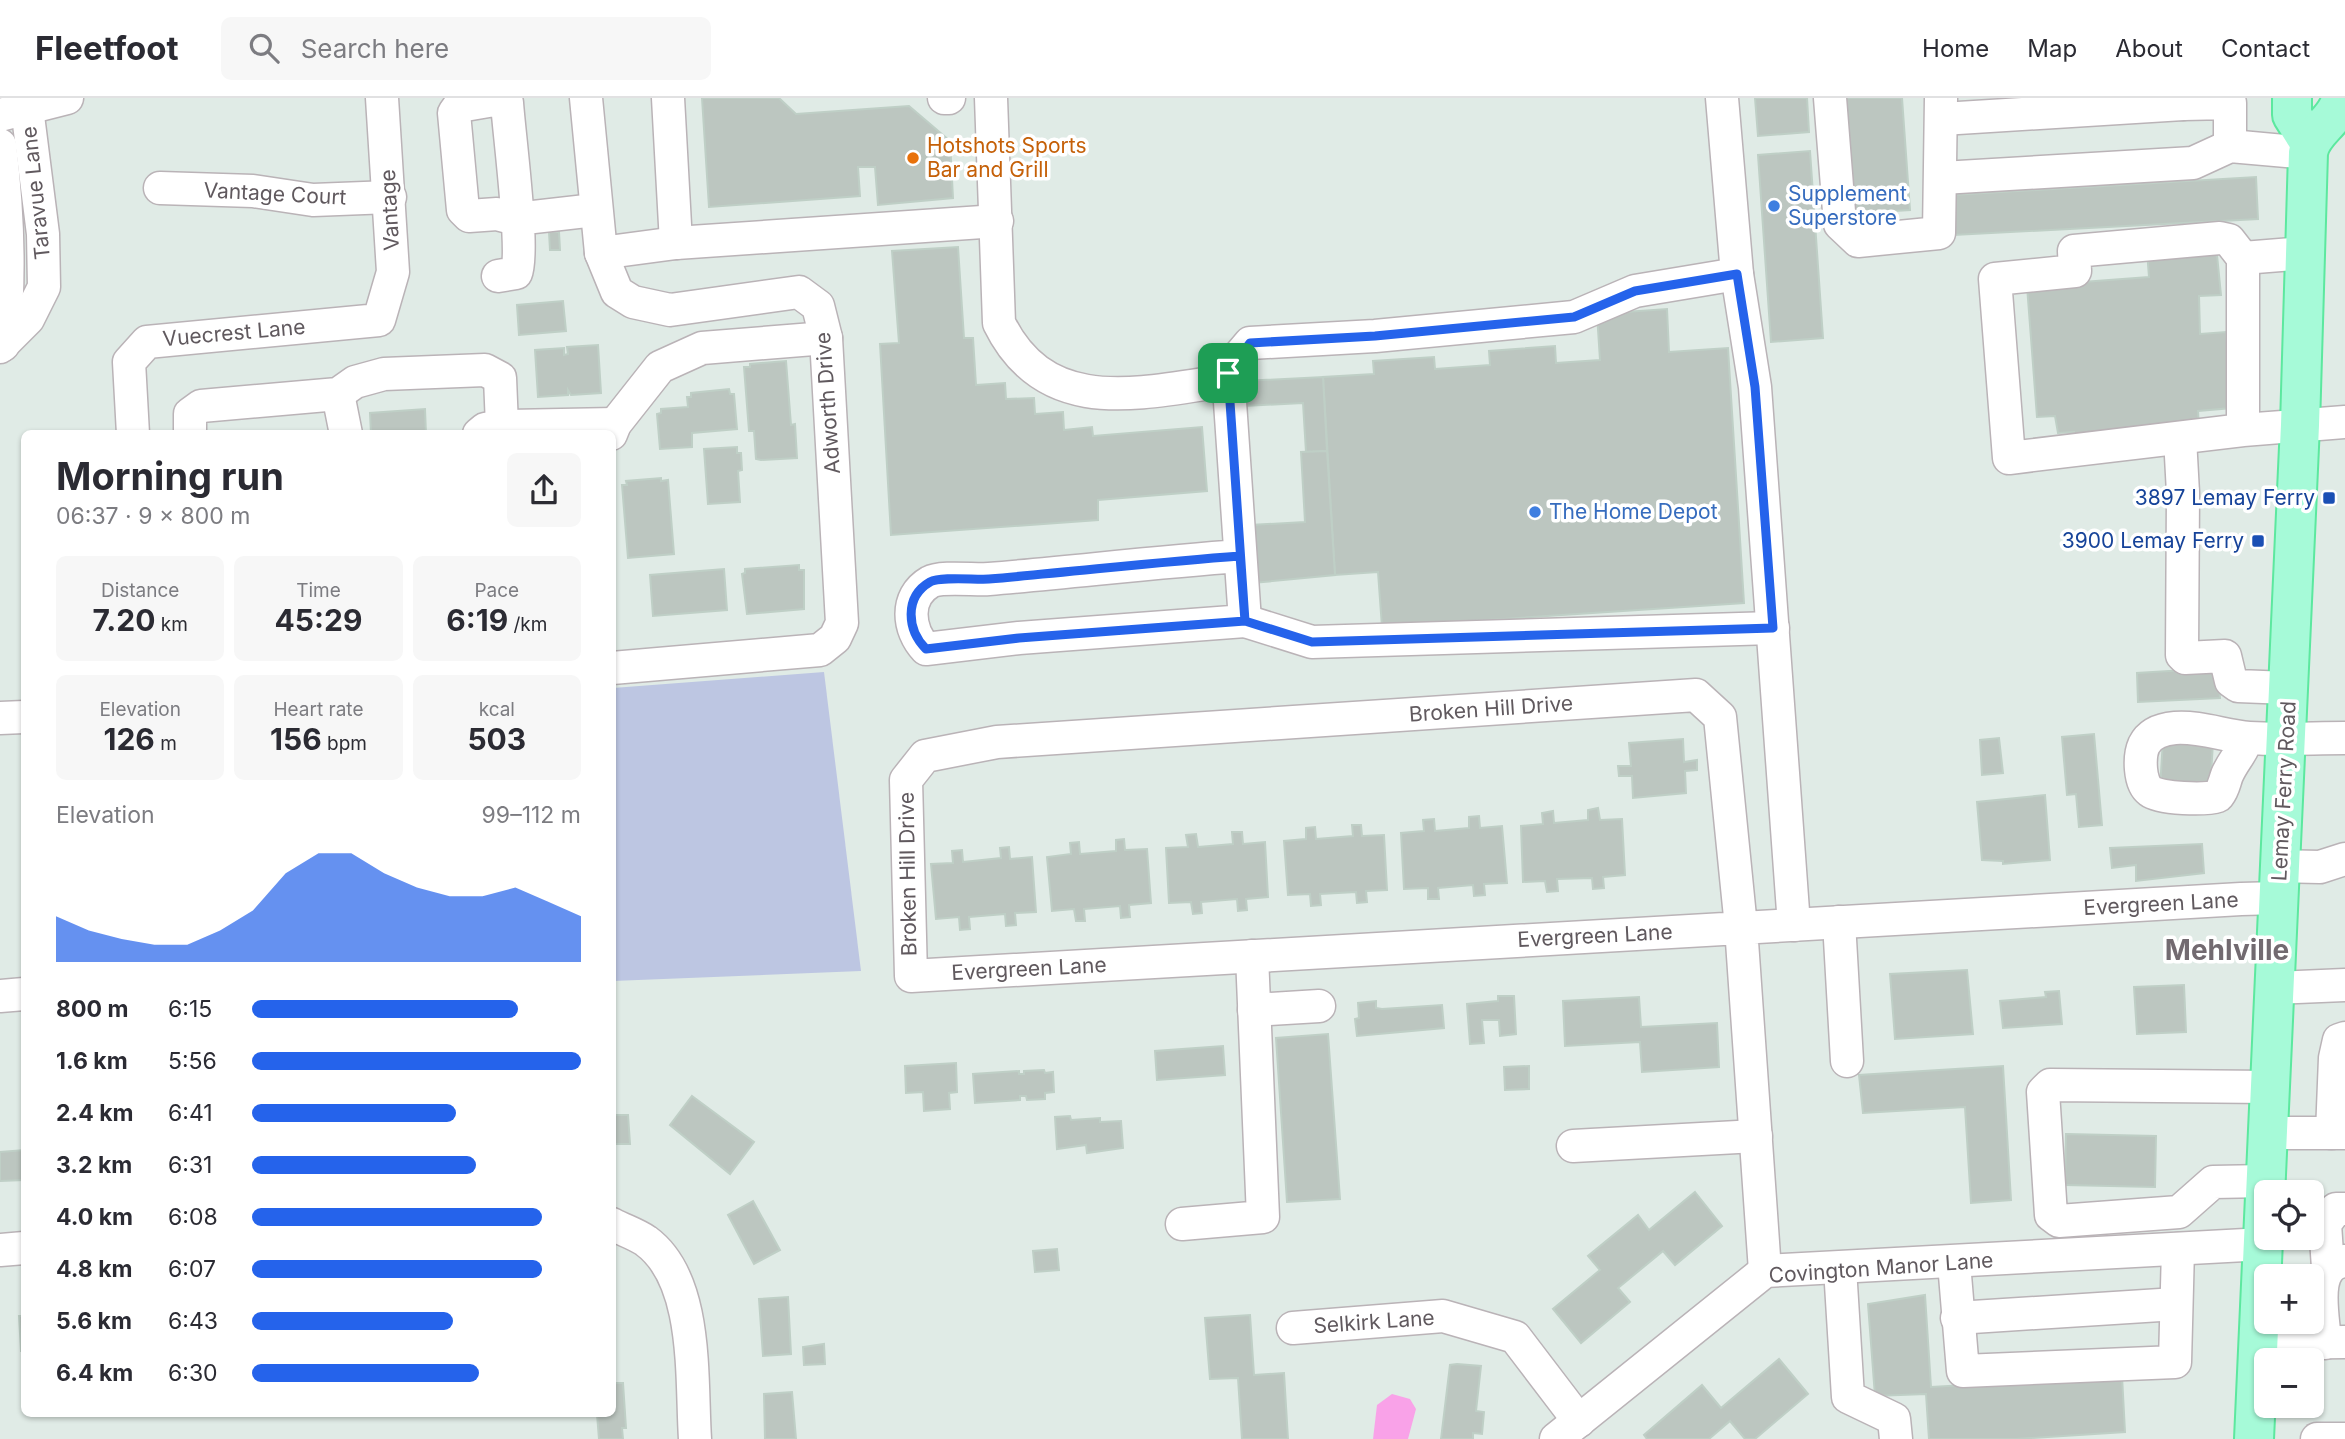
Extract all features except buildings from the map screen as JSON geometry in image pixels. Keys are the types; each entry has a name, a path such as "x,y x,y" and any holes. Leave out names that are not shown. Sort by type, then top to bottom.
{"main road":[{"path":"2292,98 2292,115 2308,148 2339,109 2341,98"},
{"name":"Lemay Ferry Road","path":"2266,1180 2300,425 2308,148"},
{"name":"Lemay Ferry Road","path":"2254,1439 2264,1250"}],"street":[{"path":"14,112 66,98"},
{"name":"Vantage","path":"379,320 393,272 382,98"},
{"name":"Adworth Drive","path":"586,98 601,253 617,292 633,302 670,310 799,292 818,306 825,338 842,623 835,638 820,650 616,668"},
{"path":"668,98 676,243"},
{"path":"991,98 999,323 1012,348 1033,370 1063,386 1097,394 1217,382 1228,373 1250,343 1375,336 1574,317 1635,291 1737,274"},
{"path":"1722,98 1737,274 1755,387 1794,925"},
{"path":"1830,98 1840,224 1858,241 1939,233 1942,108 2230,100 2230,146"},
{"name":"Taravue Lane","path":"1,346 28,319 44,287 43,234 14,112"},
{"path":"0,145 8,243 8,302 1,346"},
{"path":"1942,178 2193,163 2230,146 2308,148"},
{"name":"Vantage Court","path":"160,188 253,191 313,200 390,197"},
{"path":"498,276 516,273 520,264 516,219 595,210"},
{"path":"601,253 676,243 997,220"},
{"path":"2243,430 2243,258 2229,240 2220,238 2133,244 2074,251 2075,271 1995,279 2009,458 2243,430 2345,422"},
{"path":"2243,258 2305,253"},
{"name":"Vuecrest Lane","path":"133,430 129,362 147,342 379,320"},
{"path":"190,430 190,414 201,406 338,394 355,382 384,374 485,370 500,378 491,430 613,429 660,367 702,348 825,338"},
{"path":"1228,373 1245,621"},
{"path":"338,394 345,430"},
{"path":"2180,438 2183,493 2182,655 2185,658 2225,656 2231,681 2238,686 2288,688"},
{"path":"1240,556 1057,573 932,580 915,595 911,616 915,638 926,649 1019,638 1245,621 1312,642 1773,628"},
{"name":"Broken Hill Drive","path":"911,976 906,780 925,756 997,742 1696,695 1720,717 1741,928 1765,1271"},
{"path":"0,718 21,717"},
{"path":"2247,738 2345,738"},
{"name":"Evergreen Lane","path":"911,976 1839,922 2280,882 2345,859"},
{"path":"1839,922 1847,1061"},
{"path":"1182,1224 1263,1217 1252,956"},
{"path":"2274,988 2345,985"},
{"path":"0,996 21,994"},
{"path":"1254,1010 1319,1006"},
{"path":"2268,1133 2339,1133 2335,1058 2339,1040 2345,1038"},
{"path":"2254,1181 2213,1182 2179,1212 2059,1221 2051,1214 2043,1092 2050,1085 2270,1087"},
{"path":"1573,1146 1756,1136"},
{"path":"2259,1343 2335,1342 2322,1283 2336,1264 2325,1224 2336,1209 2345,1209"},
{"path":"616,1226 647,1242 673,1270 686,1306 695,1439"},
{"name":"Covington Manor Lane","path":"1567,1430 1765,1271 1954,1263 2254,1245"},
{"path":"0,1250 21,1248"},
{"path":"1954,1263 1963,1371 2175,1362 2178,1249"},
{"path":"1840,1268 1848,1397 1894,1419 1896,1439"},
{"path":"1957,1318 2176,1304"},
{"name":"Selkirk Lane","path":"1293,1328 1443,1316 1515,1337 1567,1430"},
{"path":"2254,1439 2276,1439"},
{"path":"2317,1439 2345,1439"}],"shaded area":[{"path":"824,672 861,971 616,981 616,688"},
{"path":"1392,1394 1410,1399 1416,1409 1408,1439 1373,1439 1377,1405"}],"place":[{"name":"Hotshots Sports Bar and Grill","path":"913,158"},
{"name":"Supplement Superstore","path":"1774,206"},
{"name":"3897 Lemay Ferry","path":"2329,498"},
{"name":"The Home Depot","path":"1535,512"},
{"name":"3900 Lemay Ferry","path":"2258,541"}],"district":[{"name":"Mehlville","path":"2227,950"}],"route":[{"path":"1228,373 1245,621 1019,638 950,649 926,649 915,638 911,616 915,595 932,580 1070,572 1240,556 1245,621 1312,642 1773,628 1755,387 1737,274 1635,291 1574,317 1375,336 1250,343 1228,373"}]}
